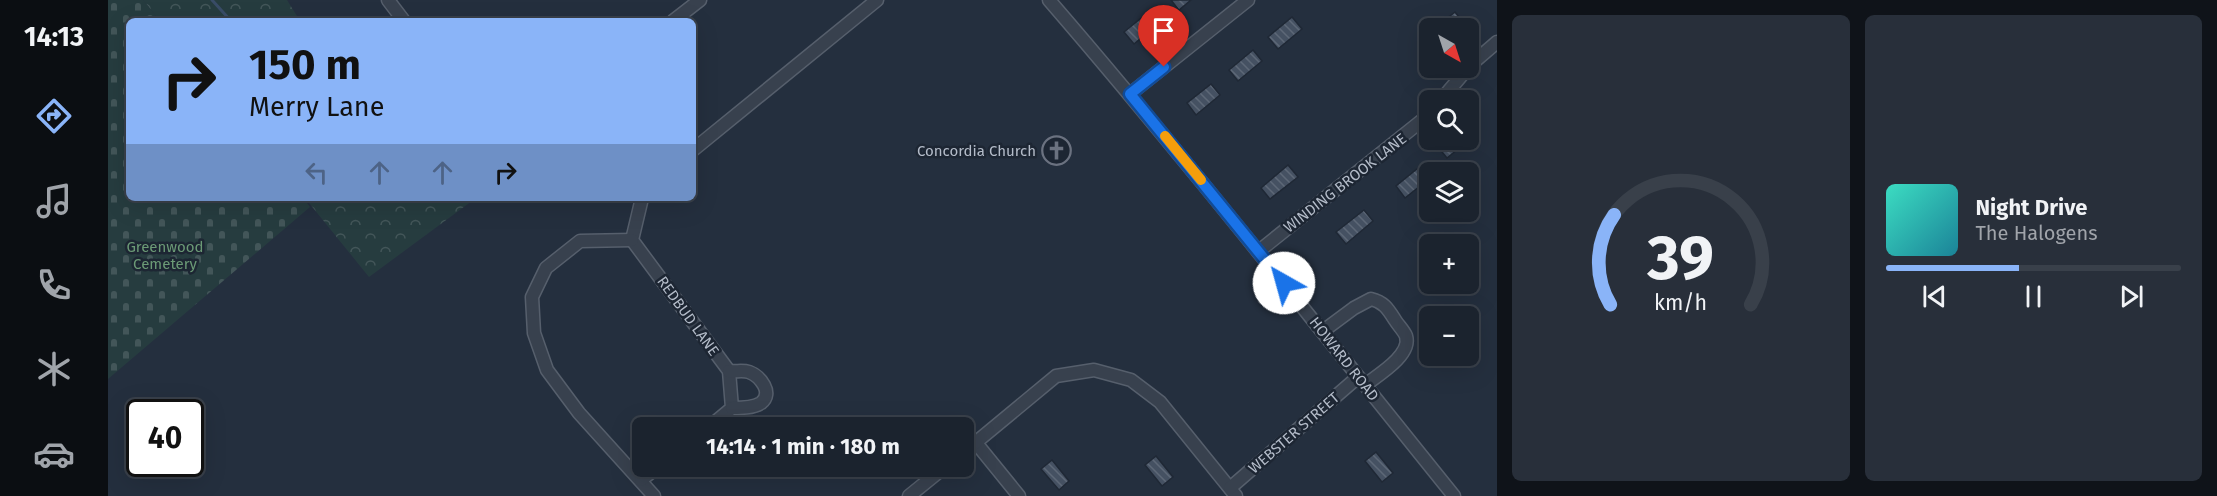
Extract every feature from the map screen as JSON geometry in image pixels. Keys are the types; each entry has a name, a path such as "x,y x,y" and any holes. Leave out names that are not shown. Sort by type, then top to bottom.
{"street":[{"path":"388,0 402,18"},
{"path":"676,18 700,0"},
{"path":"696,148 877,0"},
{"name":"HOWARD ROAD","path":"1049,0 1130,94 1259,251 1454,496"},
{"path":"1130,94 1248,0"},
{"path":"1479,58 1497,42"},
{"path":"1449,90 1459,78"},
{"name":"WINDING BROOK LANE","path":"1259,251 1419,123"},
{"path":"641,201 632,240 580,241 546,268 532,297 534,333 546,369 579,413 654,496"},
{"name":"REDBUD LANE","path":"632,240 729,371 732,408"},
{"name":"WEBSTER STREET","path":"1233,492 1362,381 1401,356 1405,350 1406,336 1380,301 1371,299 1354,308 1323,331"},
{"path":"1019,496 976,443 1056,376 1094,370 1131,380 1160,402 1233,492"},
{"path":"721,417 732,408 760,404 765,398 766,389 762,381 749,372 729,371"},
{"path":"641,480 645,477"},
{"path":"909,496 932,477"}],"green space":[{"name":"Greenwood Cemetery","path":"108,0 143,0 158,18 126,18 126,201 305,201 310,207 108,379"},
{"path":"143,0 287,0 298,18 158,18"},
{"path":"307,201 472,201 369,277"}],"building":[{"path":"1171,0 1191,0 1179,10"},
{"path":"1151,10 1161,21 1134,44 1124,32"},
{"path":"1455,12 1460,18 1448,18"},
{"path":"1292,17 1302,29 1278,49 1268,37"},
{"path":"1253,50 1262,61 1238,81 1229,70"},
{"path":"1211,84 1220,95 1196,115 1187,103"},
{"path":"1440,150 1457,150 1447,158"},
{"path":"1288,165 1298,177 1270,199 1261,188"},
{"path":"1419,167 1419,187 1405,198 1396,186"},
{"path":"1364,210 1373,221 1346,244 1336,232"},
{"path":"1376,452 1393,473 1382,482 1365,461"},
{"path":"1156,456 1173,477 1162,486 1145,465"},
{"path":"1052,460 1069,481 1059,490 1041,469"}],"waterway":[{"path":"212,0 228,18"}],"slow traffic":[{"path":"1165,136 1201,180"}],"place":[{"name":"Concordia Church","path":"1057,151"}],"route":[{"path":"1164,67 1130,94 1284,283"}]}
